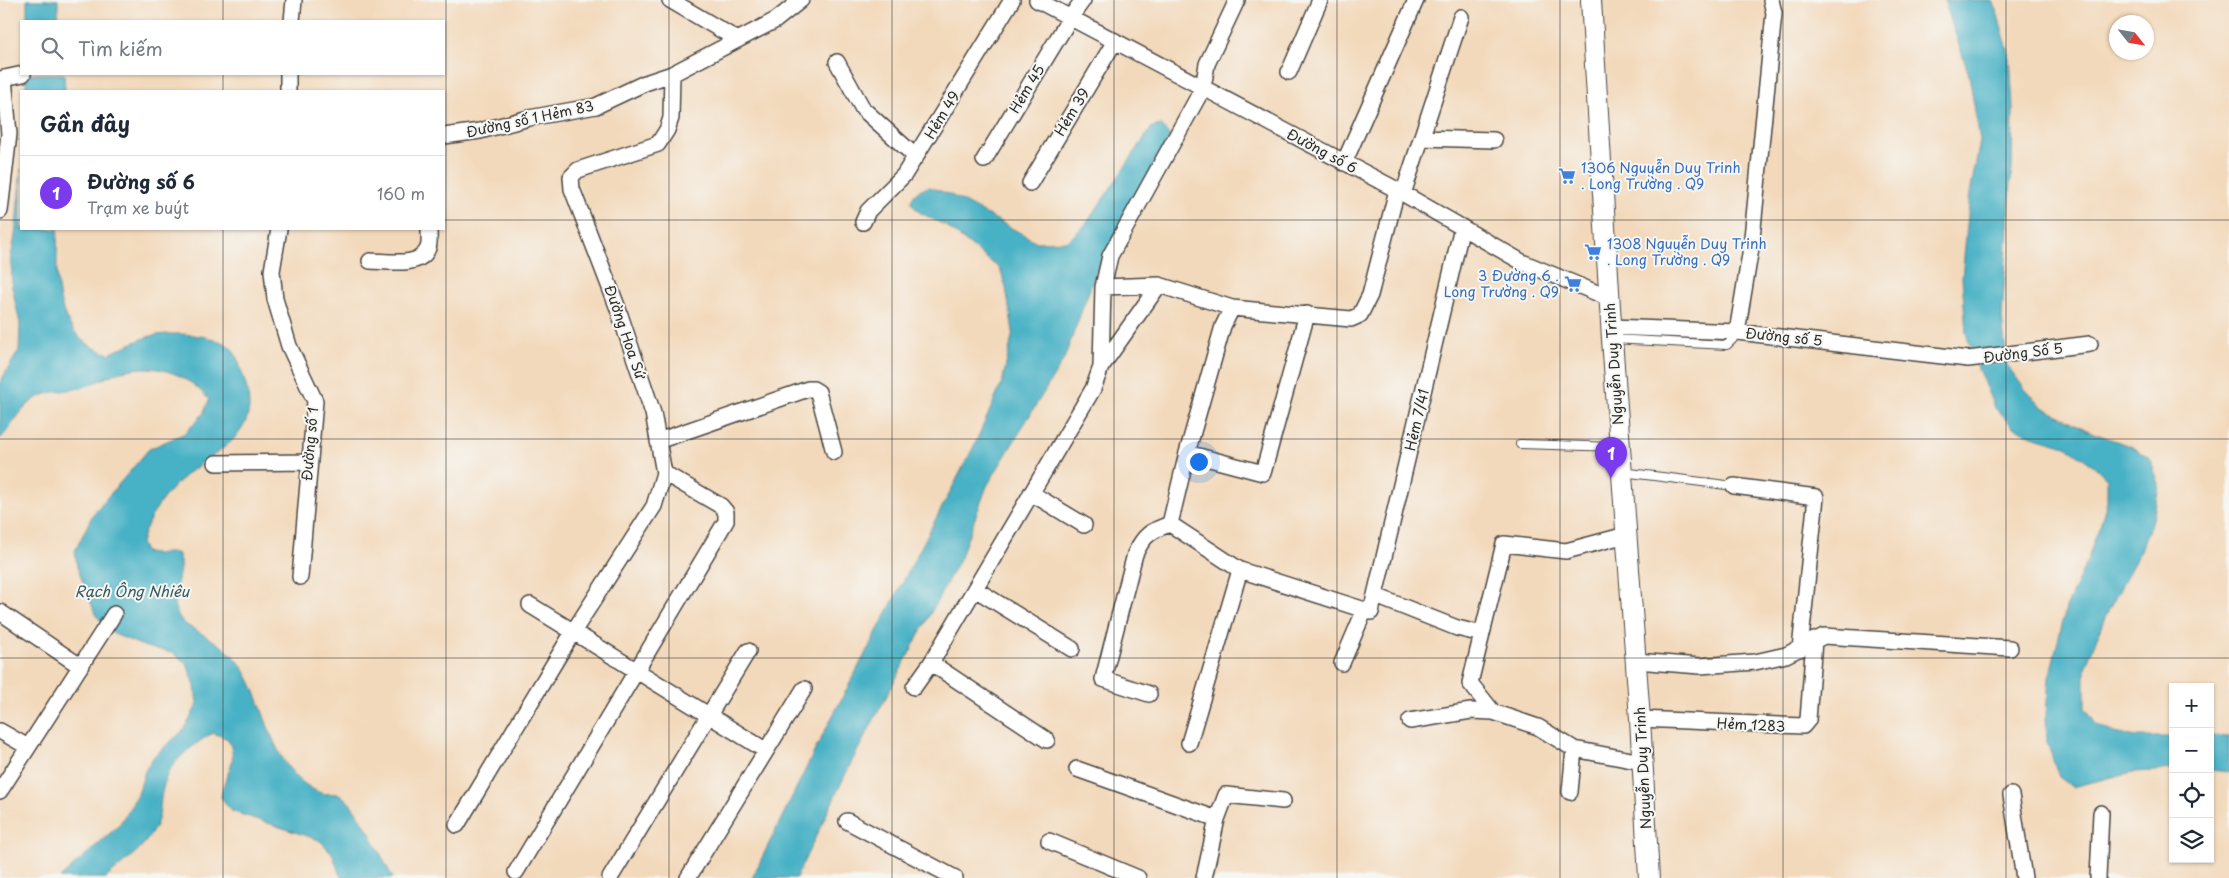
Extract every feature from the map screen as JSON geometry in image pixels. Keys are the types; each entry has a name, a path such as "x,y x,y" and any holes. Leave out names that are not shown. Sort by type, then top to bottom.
{"main road":[{"name":"Nguyễn Duy Trinh","path":"1591,0 1609,298 1636,661 1649,878"}],"street":[{"path":"292,20 294,0"},
{"path":"670,0 738,40"},
{"name":"Đường số 1 Hẻm 83","path":"445,136 480,132 530,118 596,106 645,83 672,74 738,40 776,20 801,0"},
{"name":"Hẻm 49","path":"863,222 868,211 904,175 1012,0"},
{"name":"Đường số 6","path":"1037,0 1400,192 1522,262 1609,298"},
{"name":"Hẻm 45","path":"984,160 1070,18 1083,0"},
{"path":"1101,368 1103,287 1110,256 1203,88 1207,64 1237,0"},
{"path":"1288,72 1320,0"},
{"path":"1344,163 1416,0"},
{"path":"1735,332 1751,248 1774,13 1771,0"},
{"path":"1103,287 1159,285 1232,308 1251,311 1351,319 1360,315 1370,294 1400,192 1422,138 1461,17"},
{"name":"Hẻm 39","path":"1030,183 1115,41"},
{"path":"838,62 863,109 916,157"},
{"name":"Đường Hoa Sứ","path":"457,825 573,632 654,506 664,473 650,404 617,306 572,189 571,177 578,170 658,144 667,130 671,118 672,74"},
{"path":"0,211 9,134 2,79 20,75"},
{"path":"288,75 288,90"},
{"path":"1422,138 1494,140"},
{"name":"Hẻm 7/41","path":"1342,663 1376,596 1462,227"},
{"name":"Đường số 1","path":"279,230 272,271 275,299 289,346 315,400 308,462 300,577"},
{"path":"370,261 418,260 429,247 429,230"},
{"path":"914,687 931,663 1093,389 1101,368 1159,285"},
{"path":"1170,524 1187,453 1224,326 1232,308"},
{"path":"1187,453 1263,473 1307,314"},
{"name":"Đường số 5","path":"1612,333 1735,332 1962,359"},
{"name":"Đường Số 5","path":"1962,359 2090,344"},
{"path":"658,441 813,389 818,392 834,452"},
{"path":"216,463 308,462"},
{"path":"516,872 726,521 726,512 721,506 664,473"},
{"path":"1734,486 1816,497 1800,649"},
{"path":"1031,493 1084,525"},
{"path":"1170,524 1240,570 1368,610"},
{"path":"1149,694 1103,679 1135,554 1141,542 1152,530 1170,524"},
{"path":"1493,712 1470,683 1504,544 1566,550 1626,535"},
{"path":"1189,744 1240,570"},
{"path":"975,589 1072,649"},
{"path":"1376,596 1457,628 1482,634"},
{"path":"530,605 765,750"},
{"path":"0,612 80,666"},
{"path":"0,791 114,614"},
{"path":"1636,661 1700,666 1755,662 1786,656 1824,636 2010,648"},
{"name":"Hẻm 1283","path":"1640,719 1803,726 1808,720 1814,640"},
{"path":"610,878 748,651"},
{"path":"931,663 1046,740"},
{"path":"688,878 804,689"},
{"path":"1410,721 1471,712 1493,712 1538,727 1574,749 1642,762"},
{"path":"0,731 28,747"},
{"path":"1570,792 1574,749"},
{"path":"1077,769 1217,819"},
{"path":"1204,878 1217,819 1226,795 1283,801"},
{"path":"2011,795 2024,878"},
{"path":"2098,878 2101,813"},
{"path":"847,821 955,878"},
{"path":"1049,841 1138,878"}],"lane":[{"path":"1520,444 1620,447"},
{"path":"1622,472 1734,486"}],"water":[{"path":"27,0 58,0 58,20 27,20"},
{"path":"1944,0 1992,0 2010,57 2013,109 2012,168 2002,317 2007,365 2024,388 2041,406 2091,432 2133,447 2151,460 2159,485 2153,519 2138,555 2105,617 2085,668 2085,708 2096,724 2114,733 2137,737 2169,737 2169,770 2133,772 2072,787 2059,777 2047,742 2046,714 2049,678 2066,608 2101,523 2107,501 2107,479 2094,466 2066,446 2032,436 2012,426 1994,407 1976,364 1966,333 1962,278 1970,193 1980,141 1969,75"},
{"path":"26,75 64,75 65,90 26,90"},
{"path":"1161,125 1170,136 1131,204 1096,272 1064,359 987,486 961,556 851,763 796,878 752,878 818,744 974,446 1002,383 1013,332 1006,288 1000,269 946,226 919,212 911,203 913,196 921,189 930,187 951,195 1037,242 1068,241 1086,224 1152,127"},
{"name":"Rạch Ông Nhiêu","path":"20,180 20,230 58,230 57,267 61,303 67,319 76,333 90,345 109,354 147,337 179,334 215,340 232,349 246,384 249,401 247,418 243,427 237,436 221,450 186,475 171,489 153,514 141,543 145,552 157,554 177,553 180,569 174,605 177,614 183,622 212,639 239,662 257,696 273,740 289,767 301,781 313,789 323,794 338,794 355,809 393,878 341,878 332,853 319,840 231,811 221,797 232,762 231,748 228,739 213,733 188,750 171,768 162,792 157,824 145,843 132,856 106,878 60,878 119,825 138,794 145,771 154,756 184,730 197,705 195,686 187,664 173,653 146,647 114,634 96,616 77,567 75,551 93,514 149,449 185,433 203,414 209,400 192,384 172,373 150,368 127,370 80,388 54,392 36,399 22,411 0,439 0,382 19,350 20,324 12,287 11,257 15,236"},
{"path":"2214,736 2229,737 2229,772 2214,770"}],"place":[{"name":"1306 Nguyễn Duy Trinh . Long Trường . Q9","path":"1567,176"},
{"name":"1308 Nguyễn Duy Trinh . Long Trường . Q9","path":"1593,252"},
{"name":"3 Đường 6 . Long Trường . Q9","path":"1573,284"},
{"name":"Đường số 6","path":"1611,478"}]}
